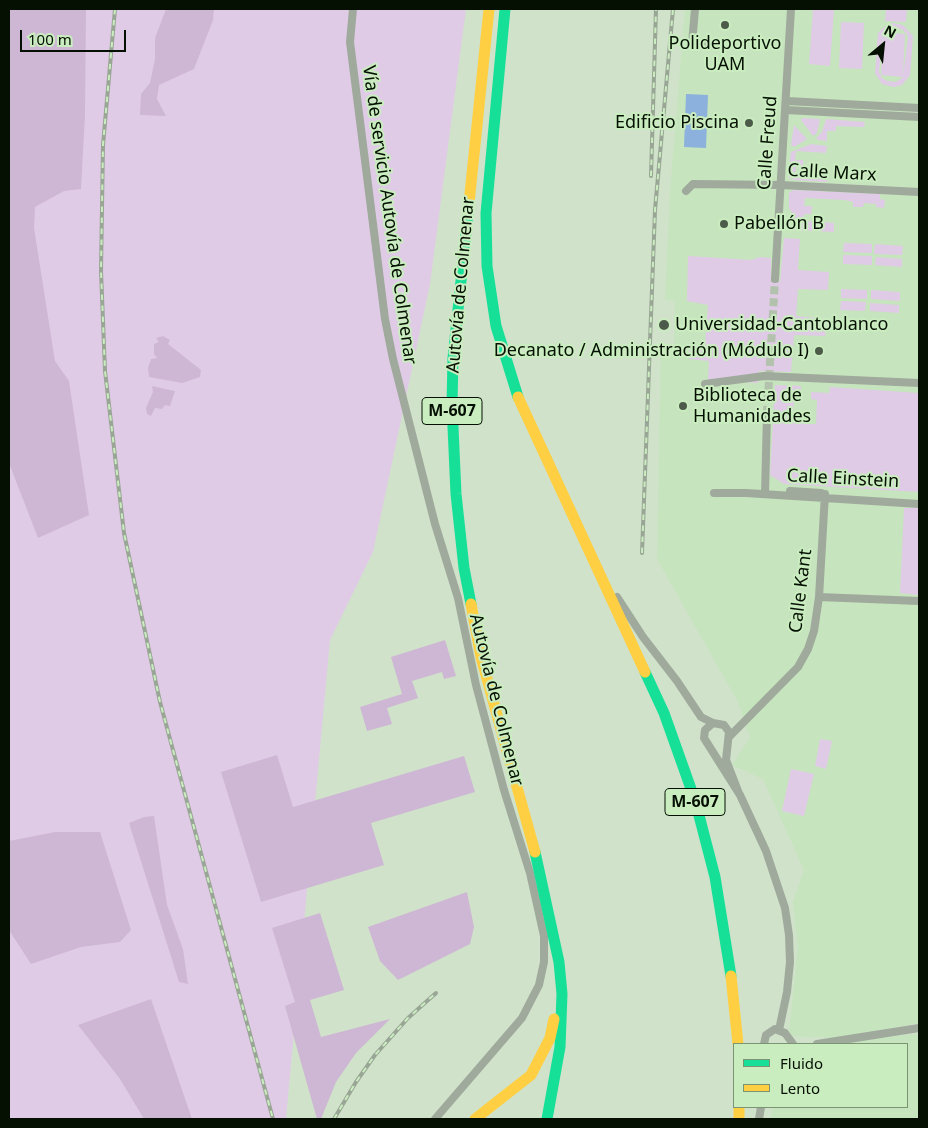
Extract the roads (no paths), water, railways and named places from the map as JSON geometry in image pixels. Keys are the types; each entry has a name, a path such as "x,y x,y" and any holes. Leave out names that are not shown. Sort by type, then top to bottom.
{"highway":[{"name":"Autovía de Colmenar","path":"489,9 453,358 452,405 456,494 464,568 481,657 541,875 556,943 562,994 560,1047 547,1119"},
{"name":"Autovía de Colmenar","path":"504,9 486,213 487,266 496,326 511,380 530,427 601,574 664,713 695,800 715,877 728,950 738,1043"},
{"path":"475,1119 530,1075 550,1038 554,1019 552,968 556,943"}],"street":[{"name":"Vía de servicio Autovía de Colmenar","path":"353,9 350,42 385,319 392,359 435,524 458,598 476,685 497,764 530,873 544,936 544,962 539,985 522,1018 435,1119"},
{"path":"695,9 692,44 717,46"},
{"name":"Calle Freud","path":"775,279 791,9"},
{"path":"787,101 919,108"},
{"path":"786,110 919,117"},
{"name":"Calle Marx","path":"686,191 693,184 781,185 919,192"},
{"path":"705,384 764,376 919,383"},
{"path":"765,492 767,414"},
{"name":"Calle Einstein","path":"714,493 765,492 919,504"},
{"name":"Calle Einstein","path":"825,496 919,499"},
{"name":"Calle Kant","path":"728,740 743,722 798,667 814,631 819,597 825,496"},
{"path":"601,574 643,637 677,681 701,717 713,723 724,725 743,722"},
{"path":"819,597 919,601"},
{"path":"713,723 707,727 704,734 706,741 711,746 738,791"},
{"path":"724,725 728,740 726,760 766,851 785,908 790,935 787,992 779,1030"},
{"path":"711,746 720,747 728,740"},
{"path":"823,1043 919,1028"},
{"path":"764,1043 764,1038 768,1032 779,1030 785,1032 790,1043"}],"water":[{"path":"686,94 708,95 706,148 684,147"}],"tunnel":[{"path":"767,414 775,279"}],"railway":[{"path":"115,9 103,145 101,271 105,371 124,533 160,702 273,1119"},
{"path":"651,176 656,9"},
{"path":"642,553 655,210 673,9"},
{"path":"334,1119 375,1055 408,1018 436,993"}],"place":[{"name":"Polideportivo UAM","path":"725,25"},
{"name":"Edificio Piscina","path":"749,123"},
{"name":"Pabellón B","path":"724,224"},
{"name":"Universidad-Cantoblanco","path":"664,325"},
{"name":"Decanato / Administración (Módulo I)","path":"819,351"},
{"name":"Biblioteca de Humanidades","path":"683,406"}]}
